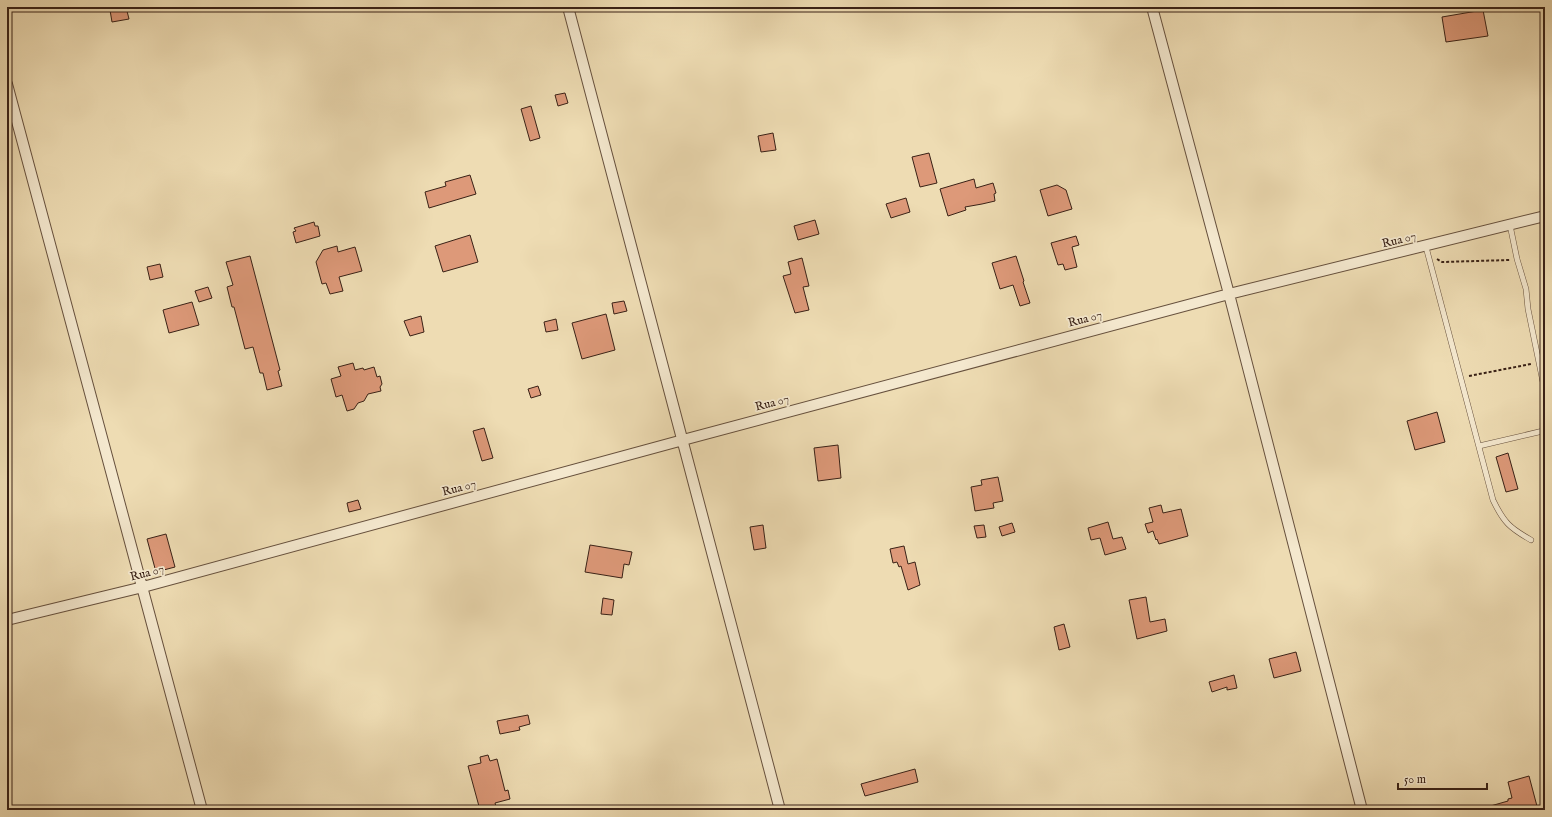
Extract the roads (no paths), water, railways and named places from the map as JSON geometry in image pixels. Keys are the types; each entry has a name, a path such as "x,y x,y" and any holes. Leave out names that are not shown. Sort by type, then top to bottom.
{"street":[{"path":"568,7 780,810"},
{"path":"1152,7 1229,294 1362,810"},
{"path":"7,84 202,810"},
{"name":"Rua 07","path":"7,620 143,587 683,440 1229,294 1545,216"}],"lane":[{"path":"1510,225 1517,259 1526,289 1538,363 1545,392"},
{"path":"1428,246 1493,500 1502,518 1515,531 1531,540"},
{"path":"1479,446 1544,431 1545,429"}]}
